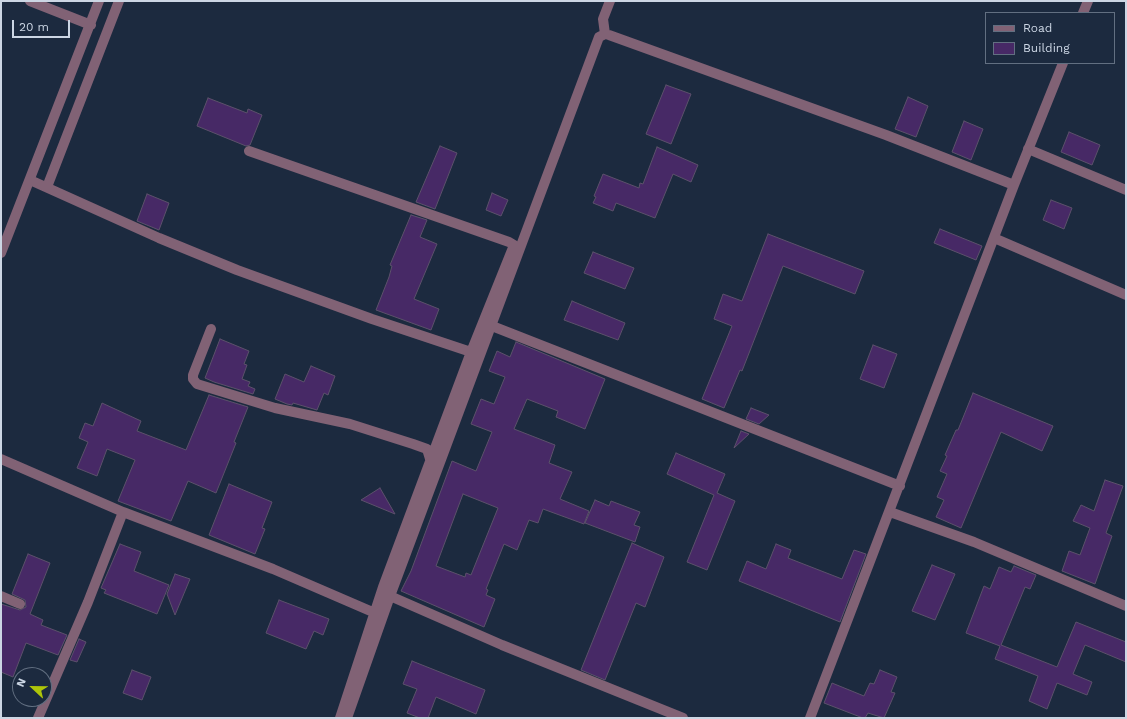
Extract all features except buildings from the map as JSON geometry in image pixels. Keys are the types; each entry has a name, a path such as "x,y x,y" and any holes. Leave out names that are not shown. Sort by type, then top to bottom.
{"street":[{"path":"30,1 91,25"},
{"path":"1,253 91,25 99,1"},
{"path":"47,187 119,1"},
{"path":"605,34 603,19 610,1"},
{"path":"1083,12 1088,1"},
{"path":"347,718 390,596 599,37 605,34 886,135 1014,184"},
{"path":"810,718 900,486 1014,184 1063,64"},
{"path":"1028,149 1126,190"},
{"path":"249,152 514,245 471,352 375,612 340,718"},
{"path":"30,180 159,238 237,270 471,352"},
{"path":"994,238 1126,295"},
{"path":"492,326 900,486"},
{"path":"211,329 193,374 193,379 196,384 275,408 350,424 413,444 427,449 431,462"},
{"path":"1,459 123,512 273,569 375,612"},
{"path":"38,718 88,602 123,512"},
{"path":"890,512 974,542 1126,606"},
{"path":"1,596 20,604"},
{"path":"390,596 502,645 683,718"}]}
